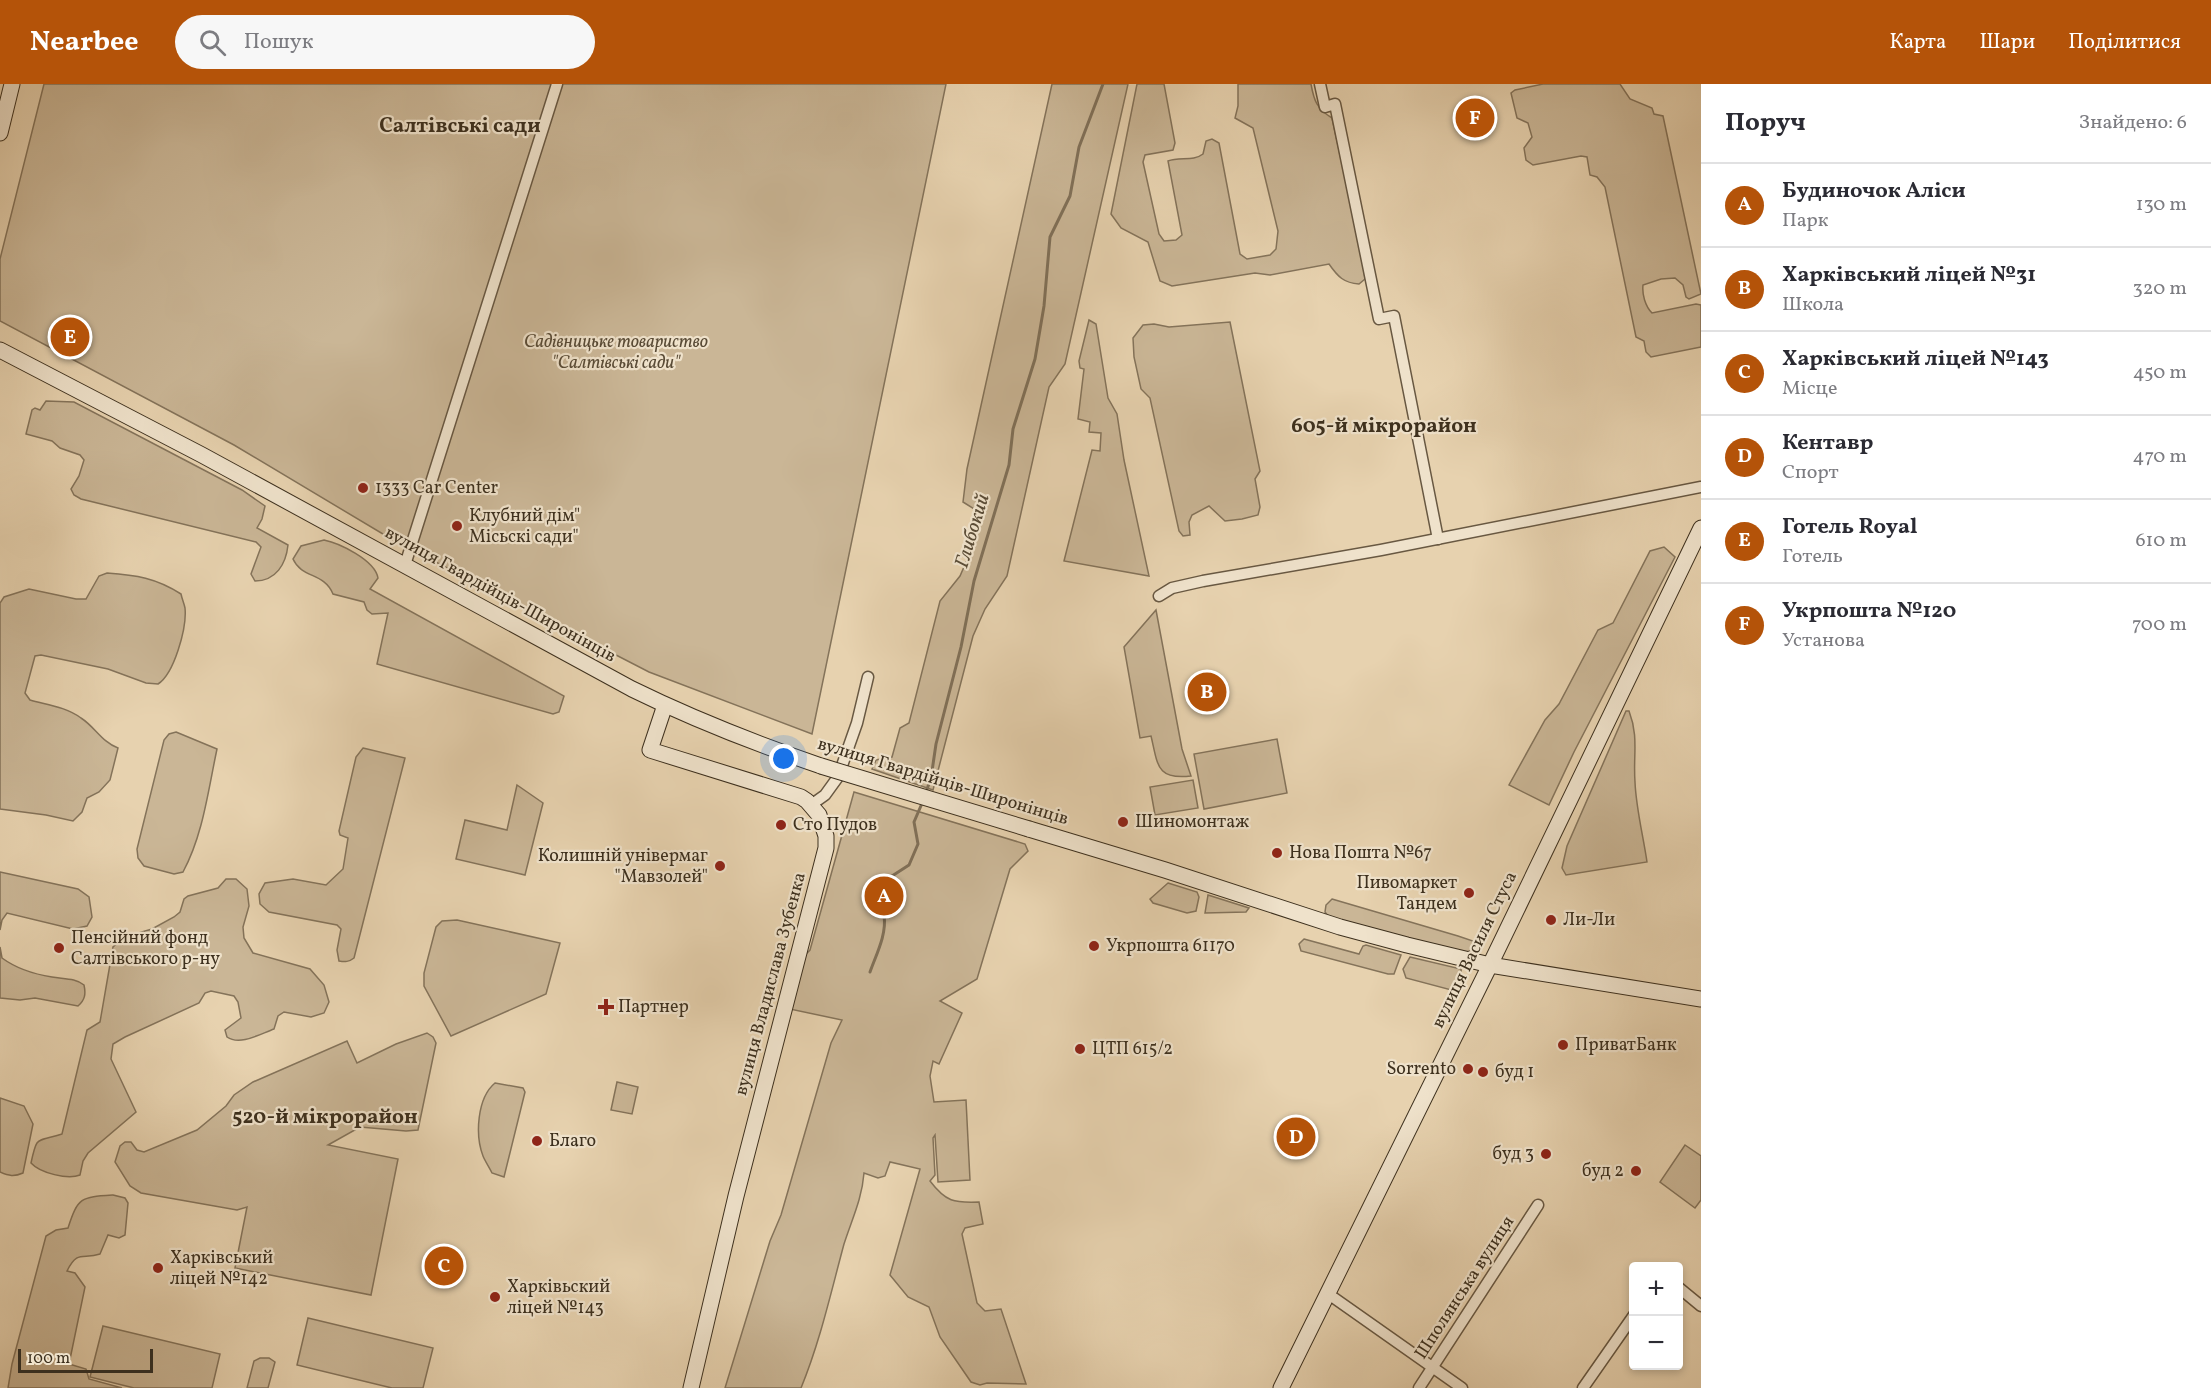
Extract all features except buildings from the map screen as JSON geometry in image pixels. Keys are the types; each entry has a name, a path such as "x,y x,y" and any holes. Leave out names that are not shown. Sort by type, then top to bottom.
{"main road":[{"path":"0,133 12,84"},
{"name":"вулиця Гвардійців-Широнінців","path":"0,350 202,455 665,705 781,752 1165,870 1340,927 1490,964 1701,999"},
{"name":"вулиця Василя Стуса","path":"1281,1388 1701,528"},
{"path":"665,705 650,750 793,794 811,805"},
{"name":"вулиця Владислава Зубенка","path":"691,1388 736,1196 826,848 823,826 819,815 811,805"}],"street":[{"path":"405,565 557,84"},
{"path":"1320,84 1324,107 1335,104 1379,319 1394,316 1438,539"},
{"path":"1159,596 1172,588 1203,581 1438,539 1701,487"},
{"path":"811,805 825,795 838,777 857,723 868,677"},
{"name":"Шполянська вулиця","path":"1419,1388 1538,1205"},
{"path":"1683,1291 1701,1306"},
{"path":"1328,1293 1462,1388"},
{"path":"1583,1388 1629,1323"}],"green space":[{"name":"Садівницьке товариство \"Салтівські сади\"","path":"44,84 946,84 812,734 649,672 393,540 234,445 0,321 0,259"},
{"path":"1052,84 1128,84 1065,364 1049,387 1007,576 985,609 973,636 933,790 872,769 876,760 892,757 900,728 909,723 940,601 960,576 973,546 979,512 963,502 967,469"},
{"path":"1137,84 1164,84 1175,143 1173,150 1145,155 1143,162 1159,234 1164,241 1176,240 1182,235 1168,161 1203,154 1206,141 1212,139 1219,143 1240,254 1247,259 1270,255 1276,249 1278,231 1253,128 1235,118 1238,106 1238,84 1311,84 1317,104 1332,118 1362,255 1365,279 1359,284 1345,281 1329,264 1270,275 1255,273 1172,286 1160,281 1148,242 1121,228 1111,214"},
{"path":"1543,84 1620,84 1630,99 1652,108 1654,114 1663,116 1701,294 1689,299 1686,297 1683,285 1675,278 1661,279 1643,285 1644,296 1652,313 1701,305 1701,347 1651,357 1646,352 1644,341 1636,337 1605,187 1597,177 1590,175 1587,157 1581,156 1533,165 1526,160 1524,148 1532,137 1528,123 1517,118 1511,93 1515,90"},
{"path":"1089,320 1096,324 1108,398 1117,414 1124,460 1149,576 1064,561 1092,450 1100,451 1101,433 1089,432 1090,422 1078,419 1084,369 1080,368 1079,361"},
{"path":"1230,322 1260,471 1255,479 1260,507 1258,515 1225,521 1209,506 1192,515 1189,522 1190,535 1183,536 1179,531 1150,398 1141,389 1134,357 1133,338 1143,325 1154,324 1169,327"},
{"path":"46,401 74,402 242,490 265,506 257,528 288,545 285,559 279,570 269,578 255,581 251,574 261,547 256,542 81,499 74,495 71,489 79,476 84,460 80,455 60,448 52,441 26,434 32,410 35,408 40,410"},
{"path":"324,540 347,549 370,565 378,578 370,589 564,696 559,712 553,714 377,664 388,613 372,614 367,610 364,602 333,594 324,582 302,570 293,559 301,546"},
{"path":"1664,547 1675,557 1549,805 1509,785 1545,720 1559,704 1598,630 1613,623 1650,551"},
{"path":"107,573 145,578 163,584 181,594 185,608 184,627 174,661 164,679 158,684 146,683 108,669 41,655 35,656 25,693 30,700 75,714 107,742 118,748 110,780 99,792 87,798 82,812 73,821 0,809 0,603 4,597 29,589 86,599 99,576"},
{"path":"1156,610 1182,749 1191,776 1171,776 1165,773 1160,768 1151,736 1140,738 1124,647"},
{"path":"1626,711 1629,711 1634,729 1636,792 1647,862 1566,875 1562,868 1567,846"},
{"path":"176,732 217,749 204,812 190,858 183,872 174,874 144,866 138,858 137,849 164,740 169,734"},
{"path":"1277,739 1287,793 1204,809 1194,754"},
{"path":"363,748 405,758 354,958 349,961 339,961 337,950 341,929 337,925 269,912 260,904 259,894 265,883 293,879 326,885 343,869 348,838 340,835 339,831 356,757"},
{"path":"1193,780 1198,808 1155,815 1150,787"},
{"path":"517,785 543,803 525,875 456,859 465,820 507,830"},
{"path":"854,792 1025,844 1028,851 1010,869 977,979 940,1001 962,1013 939,1064 933,1061 930,1076 934,1102 966,1100 970,1180 938,1182 935,1135 933,1138 935,1175 930,1181 951,1200 979,1202 983,1224 965,1228 962,1234 977,1303 985,1311 1001,1309 1026,1384 987,1383 980,1385 971,1382 940,1337 929,1307 908,1297 890,1275 920,1169 890,1162 885,1176 878,1178 864,1173 859,1200 844,1244 820,1335 801,1388 725,1388 770,1241 781,1215 831,1043 842,1020 785,1008 797,963 810,950"},
{"path":"0,872 78,889 89,897 92,917 87,926 73,929 7,913 2,920 0,930"},
{"path":"226,879 236,879 247,889 249,906 243,927 244,938 253,953 310,969 324,985 329,1002 324,1013 311,1017 284,1012 278,1016 274,1029 244,1040 232,1039 227,1037 225,1030 241,1018 238,1002 234,996 211,991 205,993 199,1003 113,1044 111,1059 136,1112 88,1153 83,1161 80,1175 62,1176 47,1173 35,1167 31,1163 39,1141 62,1134 87,1030 100,1022 113,947 125,937 152,929 174,917 180,912 184,899 188,896 218,888"},
{"path":"1168,883 1197,892 1199,897 1196,911 1187,913 1153,903 1150,899"},
{"path":"1208,895 1249,908 1246,912 1205,913"},
{"path":"1332,899 1458,936 1473,941 1475,945 1472,950 1464,953 1329,917 1325,912 1326,905"},
{"path":"457,920 560,943 546,994 451,1036 424,986 424,973 436,927 442,921"},
{"path":"1304,939 1359,954 1366,945 1401,955 1394,974 1388,974 1301,951 1299,944"},
{"path":"0,947 2,958 19,968 81,983 85,991 82,1001 78,1006 35,998 20,1000 0,998"},
{"path":"1410,957 1461,969 1462,982 1455,991 1406,978 1403,969"},
{"path":"427,1033 436,1043 418,1130 360,1127 328,1145 398,1159 371,1295 235,1268 247,1207 237,1210 141,1193 130,1186 115,1162 120,1146 125,1142 131,1142 137,1150 144,1152 197,1130 226,1106 234,1095 253,1082 347,1041 357,1063 396,1044"},
{"path":"617,1082 638,1087 632,1114 611,1110"},
{"path":"495,1083 523,1088 525,1092 504,1177 492,1173 483,1156 479,1138 481,1107 484,1098"},
{"path":"0,1098 24,1106 33,1124 23,1173 17,1175 0,1172"},
{"path":"1685,1145 1701,1156 1701,1200 1695,1208 1660,1182"},
{"path":"113,1195 125,1198 128,1203 125,1235 119,1238 108,1235 100,1254 81,1256 74,1260 67,1271 75,1273 85,1287 69,1364 86,1369 89,1379 122,1388 8,1388 12,1364 46,1236 56,1230 68,1228 78,1204 82,1201 87,1198"},
{"path":"308,1318 433,1348 423,1388 392,1388 297,1365"},
{"path":"103,1326 220,1354 212,1388 134,1388 90,1377"},
{"path":"269,1358 275,1362 268,1388 247,1388 254,1361"}],"waterway":[{"name":"Глибокий","path":"926,792 961,647 974,581 1009,465 1013,429 1035,359 1044,306 1050,237 1070,196 1079,147 1103,84"},
{"name":"Глибокий","path":"870,972 885,923 877,896 879,887 882,880 909,865 918,844 914,822 923,801"}],"place":[{"name":"Укрпошта №120","path":"1475,118"},
{"name":"Готель Royal","path":"70,337"},
{"name":"1333 Car Center","path":"363,488"},
{"name":"Клубний дім\" Місьскі сади\"","path":"457,526"},
{"name":"Харківський ліцей №31","path":"1207,692"},
{"name":"Шиномонтаж","path":"1123,822"},
{"name":"Сто Пудов","path":"781,825"},
{"name":"Нова Пошта №67","path":"1277,853"},
{"name":"Колишній універмаг \"Мавзолей\"","path":"720,866"},
{"name":"Пивомаркет Тандем","path":"1469,893"},
{"name":"Будиночок Аліси","path":"884,896"},
{"name":"Ли-Ли","path":"1551,920"},
{"name":"Укрпошта 61170","path":"1094,946"},
{"name":"Пенсійний фонд Салтівського р-ну","path":"59,948"},
{"name":"Партнер","path":"606,1007"},
{"name":"ПриватБанк","path":"1563,1045"},
{"name":"ЦТП 615/2","path":"1080,1049"},
{"name":"Sorrento","path":"1468,1069"},
{"name":"буд 1","path":"1483,1072"},
{"name":"Кентавр","path":"1296,1137"},
{"name":"Благо","path":"537,1141"},
{"name":"буд 3","path":"1546,1154"},
{"name":"буд 2","path":"1636,1171"},
{"name":"Харківський ліцей №143","path":"444,1266"},
{"name":"Харківський ліцей №142","path":"158,1268"},
{"name":"Харківьский ліцей №143","path":"495,1297"}],"district":[{"name":"Салтівські сади","path":"460,126"},
{"name":"605-й мікрорайон","path":"1384,426"},
{"name":"520-й мікрорайон","path":"325,1117"}]}
